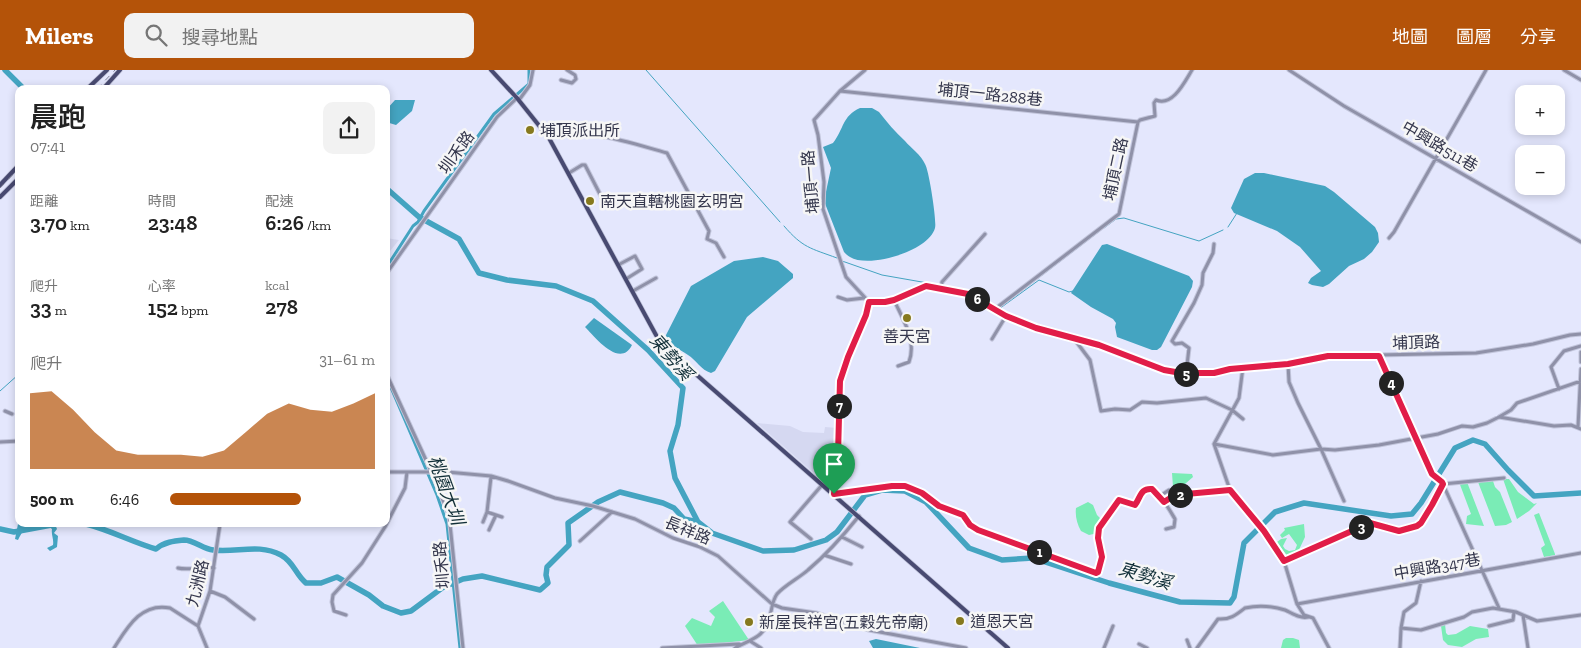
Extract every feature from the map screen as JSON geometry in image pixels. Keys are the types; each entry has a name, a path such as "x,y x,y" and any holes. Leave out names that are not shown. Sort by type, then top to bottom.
{"main road":[{"path":"91,85 106,70"},
{"path":"107,85 120,70"},
{"path":"491,70 550,138 656,335 666,348 1008,648"},
{"path":"0,185 15,169"},
{"path":"0,197 15,182"}],"street":[{"name":"圳禾路","path":"390,268 497,117 530,85 533,70"},
{"path":"562,80 572,82 576,79 567,70"},
{"name":"埔頂一路","path":"865,70 840,91 814,120 818,135 824,182 823,209 846,277 869,302"},
{"name":"埔頂二路","path":"995,309 1119,214 1138,122 1155,116 1154,103 1156,100 1163,101 1174,96 1192,70"},
{"name":"中興路511巷","path":"1289,70 1344,106 1581,242"},
{"path":"1389,238 1486,70"},
{"path":"1564,70 1581,80"},
{"name":"埔頂一路288巷","path":"840,91 1138,122"},
{"path":"550,138 586,134 599,135 667,153 709,231 707,239 716,243 724,257"},
{"path":"568,173 582,165 587,167 604,202"},
{"path":"941,288 942,282 985,234"},
{"path":"1186,374 1189,348 1182,343 1175,344 1172,341 1194,304 1202,285 1203,273 1213,253 1214,244"},
{"path":"618,265 635,256 642,269 626,279"},
{"path":"633,291 656,278"},
{"name":"埔頂路","path":"869,302 894,300 926,286 968,294 1006,316 1036,328 1099,345 1164,370 1186,374 1214,373 1243,367 1288,364 1328,356 1480,353 1581,334"},
{"path":"838,297 847,300 864,298"},
{"path":"894,300 911,338 912,350 909,362 898,366"},
{"path":"869,302 866,315 840,381 838,454 834,494 905,486 922,493 939,506 963,515 970,525 978,530 1096,573 1098,572 1102,557 1098,532 1119,500 1135,505 1141,492 1150,489 1160,496 1175,521 1174,527 1166,529"},
{"path":"992,339 1006,316"},
{"path":"1074,339 1090,360 1101,411 1115,409 1130,410 1142,402 1157,403 1206,398 1232,410 1243,419"},
{"path":"1559,389 1551,367 1564,352 1581,346"},
{"path":"1581,352 1581,362"},
{"path":"1379,356 1432,475 1443,483 1499,608"},
{"path":"1288,364 1289,382 1322,449 1344,501"},
{"path":"1243,367 1239,398 1214,444 1230,490 1264,531 1284,561 1297,604 1302,612 1313,618 1329,648"},
{"path":"1499,417 1554,426 1571,425 1580,428 1581,369"},
{"path":"1214,444 1273,455 1322,449 1335,450 1416,438 1445,432 1462,426 1472,427 1499,417 1511,410 1517,403 1581,381"},
{"name":"圳禾路","path":"390,382 449,515 462,648"},
{"path":"4,411 12,414"},
{"path":"0,442 15,441"},
{"name":"長祥路","path":"390,472 468,473 491,476 555,498 595,506 635,519 673,538 700,546 718,556 772,604 782,608 816,613 869,630 966,648"},
{"path":"390,518 405,488 408,472"},
{"path":"483,522 487,512 491,476"},
{"path":"1443,483 1504,478"},
{"path":"1284,561 1370,523 1399,531 1417,526 1421,523 1432,505 1443,483"},
{"path":"811,539 790,522 822,485"},
{"path":"1160,496 1169,490 1175,495"},
{"path":"1164,502 1175,495 1230,490"},
{"path":"487,512 502,517"},
{"path":"580,541 612,512"},
{"path":"489,530 496,515"},
{"path":"734,648 756,638 767,626 772,604 778,594 842,538 858,515"},
{"name":"九洲路","path":"207,648 198,626 210,591 220,527"},
{"path":"346,615 334,611 333,595 362,563 386,527"},
{"path":"842,538 862,547"},
{"name":"中興路347巷","path":"1297,604 1581,553"},
{"path":"824,555 851,564"},
{"path":"178,568 203,566 214,568"},
{"path":"1400,648 1404,612 1416,603 1421,581"},
{"path":"210,591 226,597 254,619"},
{"path":"1198,648 1218,619 1230,618 1245,608 1263,606 1284,610 1304,618 1308,616"},
{"path":"114,648 132,621 153,609 170,608 198,626"},
{"path":"1401,628 1422,630 1464,617 1472,612 1499,608 1537,621 1581,614"},
{"path":"1489,626 1513,620 1514,612"},
{"path":"1522,615 1528,648"},
{"path":"1104,648 1113,626"},
{"path":"1188,640 1190,648"},
{"path":"750,641 761,648"},
{"path":"662,648 742,644"},
{"path":"1139,644 1147,648"}],"shaded area":[{"path":"390,239 399,240 390,251"},
{"path":"757,423 790,426 803,432 824,433 825,427 837,428 833,490"}],"green space":[{"path":"1172,473 1192,474 1193,477 1185,484 1184,492 1173,487"},
{"path":"1503,479 1509,479 1518,492 1534,504 1537,503 1517,519"},
{"path":"1493,481 1495,487 1500,492 1512,522 1506,525 1495,526 1478,482"},
{"path":"1459,482 1467,482 1484,526 1466,524 1467,516 1471,514"},
{"path":"1088,502 1093,505 1097,515 1103,521 1098,533 1089,535 1081,531 1077,523 1076,514 1076,508"},
{"path":"1539,513 1555,555 1544,557 1541,548 1545,545 1534,515"},
{"path":"1304,524 1305,537 1297,554 1288,557 1277,542 1287,538 1283,546 1289,551 1295,550 1297,545 1289,534 1282,538 1280,535 1285,530 1284,528"},
{"path":"723,601 749,640 698,646 685,626 692,618 711,626 715,617 709,611"},
{"path":"1445,624 1448,635 1456,634 1470,626 1488,629 1489,637 1476,639 1462,647 1448,645 1443,640 1441,626"},
{"path":"1286,638 1299,640 1300,648 1281,648 1283,640"}],"water":[{"path":"395,100 415,100 412,111 396,125 390,123 390,106"},
{"path":"860,108 872,108 879,112 894,131 923,161 929,176 935,216 935,228 922,244 897,256 870,261 850,257 844,252 824,201 831,168 823,147 833,143 846,119"},
{"path":"1255,173 1264,173 1325,186 1375,227 1379,242 1364,259 1349,266 1329,284 1323,287 1308,283 1311,278 1321,271 1300,247 1277,231 1234,213 1231,208 1244,179"},
{"path":"1107,244 1189,276 1193,281 1192,287 1161,347 1157,350 1152,350 1117,337 1116,323 1113,319 1071,293 1102,245"},
{"path":"763,257 778,261 793,274 793,278 747,317 715,371 707,372 691,357 672,346 665,337 691,286 734,261"},
{"path":"594,318 632,345 627,352 621,354 608,349 585,327"},
{"path":"17,527 28,527 18,540 15,539"},
{"path":"49,527 56,527 57,529 54,533 58,536 57,547 50,551 47,548 53,545 52,529"},
{"path":"876,639 920,648 873,648 869,641"}],"waterway":[{"name":"東勢溪","path":"5,70 20,85"},
{"name":"桃園大圳","path":"390,262 413,226 418,222 494,114 529,84 529,70"},
{"path":"646,70 780,222"},
{"name":"東勢溪","path":"390,192 419,217 459,239 479,273 507,280 556,286 593,301 648,350 683,388 678,425 670,451 675,478 698,522 712,533 763,551 794,550 826,540 837,532 865,495 882,490 905,491 926,502 969,548 1002,560 1033,558 1109,583 1180,602 1230,603 1234,597 1244,543 1275,512 1304,503 1391,516 1412,514 1421,503 1455,448 1473,440 1485,444 1534,496 1581,493"},
{"path":"1228,227 1237,213"},
{"path":"1104,228 1116,219 1124,218 1199,241 1223,230"},
{"path":"784,226 796,239 808,247 837,258"},
{"path":"999,308 1101,230"},
{"path":"842,261 882,275 939,285"},
{"path":"999,309 1039,280 1069,292 1073,291"},
{"path":"944,286 969,292 995,307"},
{"path":"0,391 15,378"},
{"name":"桃園大圳","path":"390,385 437,495 447,524 460,648"},
{"path":"97,527 156,549 166,543 184,540 213,550 256,549 272,551 289,561 306,583 321,583 337,577 369,595 383,606 401,613 411,611 442,588 463,579 482,576 540,590 548,583 547,567 569,545 568,523 598,502 620,492 663,503 674,508 684,519 698,522"},
{"path":"0,529 14,532 41,527"}],"railway":[{"path":"101,85 115,70"},
{"path":"0,188 15,172"}],"place":[{"name":"埔頂派出所","path":"530,130"},
{"name":"南天直轄桃園玄明宮","path":"590,201"},
{"name":"善天宮","path":"907,318"},
{"name":"道恩天宮","path":"960,621"},
{"name":"新屋長祥宮(五穀先帝廟)","path":"749,622"}],"route":[{"path":"926,286 935,286 968,294 1006,316 1036,328 1099,345 1164,370 1181,373 1214,373 1230,369 1288,364 1328,356 1379,356 1432,474 1443,484 1421,523 1417,526 1399,531 1370,523 1284,561 1264,531 1230,490 1175,495 1164,502 1152,489 1144,490 1141,492 1135,505 1119,500 1099,528 1098,538 1102,557 1098,572 1096,573 971,527 963,515 942,508 922,493 905,486 834,494 837,476 840,381 866,315 869,302 894,300 913,290 926,286"}]}
